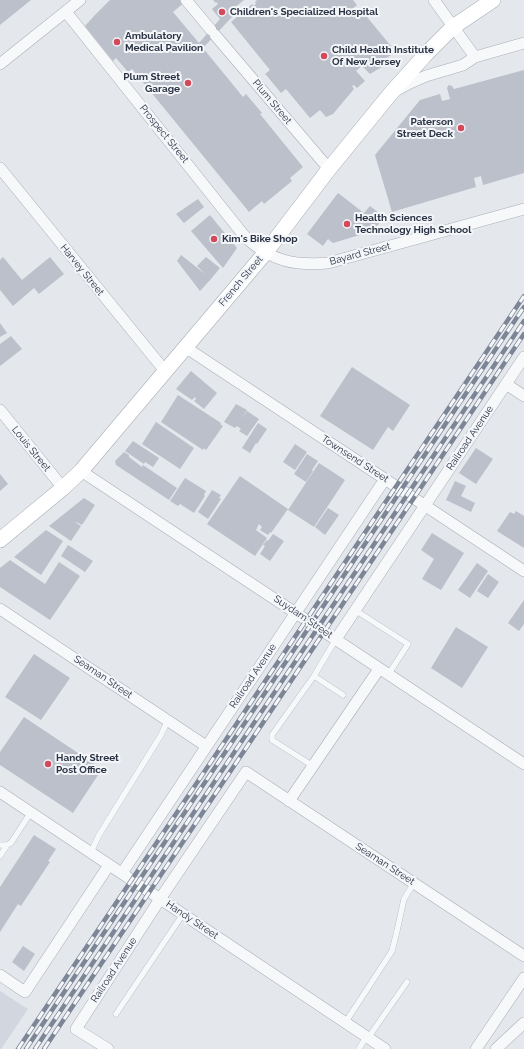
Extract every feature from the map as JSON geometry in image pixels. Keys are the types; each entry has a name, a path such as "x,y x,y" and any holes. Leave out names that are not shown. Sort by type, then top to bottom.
{"main road":[{"name":"French Street","path":"0,540 63,488 81,471 266,252 329,169 391,93 427,52 453,27 493,0"}],"street":[{"path":"0,64 80,0"},
{"name":"Plum Street","path":"186,0 329,169"},
{"path":"434,0 475,57"},
{"name":"Prospect Street","path":"66,12 246,238 255,246 266,252"},
{"path":"391,93 410,83 462,65 475,57 524,43"},
{"name":"Harvey Street","path":"0,168 165,371"},
{"name":"Bayard Street","path":"266,252 276,258 290,262 328,264 524,209"},
{"name":"Townsend Street","path":"185,347 524,571"},
{"name":"Railroad Avenue","path":"336,639 524,357"},
{"path":"506,384 524,396"},
{"name":"Louis Street","path":"0,410 63,488"},
{"name":"Suydam Street","path":"81,471 524,764"},
{"name":"Railroad Avenue","path":"122,873 385,479"},
{"name":"Seaman Street","path":"0,609 206,746"},
{"path":"290,801 313,766 383,672"},
{"name":"Railroad Avenue","path":"108,1049 76,1029 160,899 246,772"},
{"name":"Seaman Street","path":"246,772 524,956"},
{"name":"Handy Street","path":"0,792 385,1049"},
{"path":"0,975 25,992 109,865"},
{"path":"476,1049 524,978"},
{"path":"496,1049 524,1023"}],"lane":[{"path":"355,610 408,644 383,672"},
{"path":"313,766 272,740 272,735 314,676 336,639"},
{"path":"314,676 343,695"},
{"path":"91,852 99,835 161,735 168,720"},
{"path":"0,856 7,845 11,843 31,812"},
{"path":"0,845 7,845"},
{"path":"345,1023 392,951 404,899 414,883"},
{"path":"116,1014 183,914"},
{"path":"359,1049 407,982"}],"shaded area":[{"path":"0,991 28,1009 1,1049 0,1049"}],"building":[{"path":"0,0 31,0 0,25"},
{"path":"110,0 187,0 173,12 199,43 220,19 212,9 218,4 213,0 244,0 233,9 236,11 234,16 203,48 243,97 246,94 262,113 260,114 303,167 290,178 292,181 264,204 262,201 249,212 132,69 128,72 116,58 113,61 85,26"},
{"name":"Child Health Institute Of New Jersey","path":"257,0 353,0 357,5 352,9 357,15 362,11 396,52 383,60 387,64 370,74 362,66 356,71 365,81 357,88 354,85 352,86 354,89 333,114 326,117 320,110 310,118 286,89 281,93 265,74 270,70 231,22 252,4 253,6 256,4 255,2"},
{"name":"Paterson Street Deck","path":"524,70 524,173 483,185 481,176 474,178 476,187 392,212 375,155 420,100 440,94 442,101 450,99 447,88 449,85 454,89"},
{"name":"Health Sciences Technology High School","path":"338,193 364,213 370,206 384,217 373,231 333,243 328,239 323,246 307,234"},
{"path":"198,199 204,207 184,223 176,214"},
{"name":"Kim's Bike Shop","path":"210,215 237,248 223,268 191,231"},
{"path":"181,255 205,274 197,266 206,257 220,268 200,291 177,261"},
{"path":"3,257 22,280 50,257 64,274 39,294 34,288 13,306 0,290 0,260"},
{"path":"0,323 7,333 0,337"},
{"path":"11,336 22,349 0,366 0,344"},
{"path":"352,367 410,405 393,431 388,427 373,450 320,416"},
{"path":"191,371 217,393 204,409 194,401 196,399 195,397 192,400 176,389"},
{"path":"178,395 221,423 220,424 223,426 206,450 204,448 203,450 161,422"},
{"path":"236,404 247,410 241,420 247,411 259,419 247,436 239,431 241,429 237,426 235,428 224,422"},
{"path":"156,422 194,448 180,469 142,444"},
{"path":"258,423 267,429 250,453 242,448"},
{"path":"133,441 159,458 153,467 145,462 144,464 125,451"},
{"path":"295,444 307,452 295,470 283,462"},
{"path":"476,448 493,459 476,484 459,473"},
{"path":"124,452 142,467 143,465 177,488 169,500 116,465 115,461"},
{"path":"307,454 318,461 306,482 294,474"},
{"path":"319,463 345,480 314,527 288,510"},
{"path":"0,474 8,484 0,491"},
{"path":"240,476 288,509 268,535 260,530 262,527 259,524 256,530 267,538 255,556 207,524"},
{"path":"185,478 206,491 205,496 194,513 180,504 178,506 170,501"},
{"path":"455,481 466,486 461,496 475,503 471,512 446,500"},
{"path":"212,490 221,495 219,498 221,499 208,519 198,512"},
{"path":"84,498 95,505 82,525 75,522 81,526 71,541 49,526"},
{"path":"328,508 339,515 325,535 315,527"},
{"path":"516,511 524,516 524,548 497,531 510,512 514,514"},
{"path":"46,530 63,541 41,575 14,557"},
{"path":"432,533 464,553 441,590 422,579 434,559 421,550"},
{"path":"273,534 284,541 270,561 260,554 265,546 263,545"},
{"path":"68,545 93,561 85,572 61,556"},
{"path":"10,560 45,584 59,562 80,576 50,620 0,587 0,568"},
{"path":"477,563 488,571 470,598 458,590"},
{"path":"488,574 499,582 488,598 477,591"},
{"path":"524,600 524,624 519,631 508,623"},
{"path":"456,627 488,647 462,688 431,668"},
{"path":"34,654 70,678 41,720 5,697"},
{"path":"24,717 102,769 73,813 0,765 0,752"},
{"path":"34,835 56,849 48,861 50,862 21,906 18,904 0,932 0,887"},
{"path":"23,946 35,954 24,971 12,962"}],"railway":[{"path":"18,1049 524,296"},
{"path":"26,1049 524,307"},
{"path":"35,1049 524,321"},
{"path":"44,1049 524,334"}],"place":[{"name":"Children's Specialized Hospital","path":"222,12"},
{"name":"Ambulatory Medical Pavilion","path":"117,42"},
{"name":"Child Health Institute Of New Jersey","path":"324,56"},
{"name":"Plum Street Garage","path":"188,83"},
{"name":"Paterson Street Deck","path":"461,128"},
{"name":"Health Sciences Technology High School","path":"347,224"},
{"name":"Kim's Bike Shop","path":"214,239"},
{"name":"Handy Street Post Office","path":"48,764"}]}
